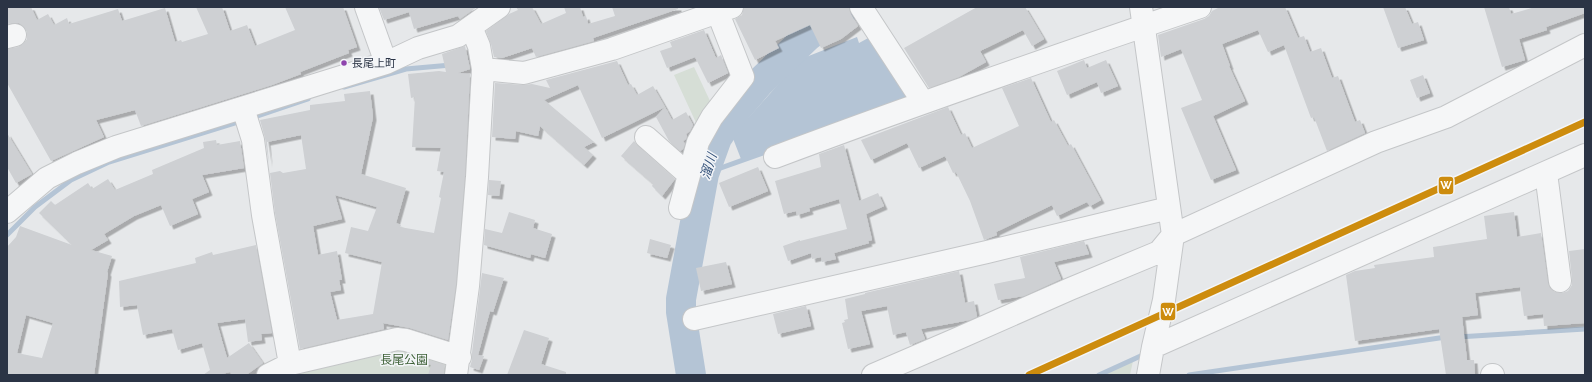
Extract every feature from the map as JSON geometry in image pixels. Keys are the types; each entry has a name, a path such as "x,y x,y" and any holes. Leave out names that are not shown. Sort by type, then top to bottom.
{"street":[{"path":"366,7 386,63"},
{"path":"7,212 47,178 77,163 116,147 386,63 418,48 458,36 499,7"},
{"path":"861,7 923,102"},
{"path":"775,157 923,102 1143,17 1200,7"},
{"path":"481,62 524,73 612,49 725,10 743,78 712,117 698,142 680,208"},
{"path":"1143,17 1173,235 1164,300 1148,375"},
{"path":"268,375 290,364 397,339 406,340 458,366 460,340 468,286 477,185 481,62 471,27"},
{"path":"872,375 1070,288 1159,252 1173,235 1376,142 1446,117 1585,45"},
{"path":"243,108 253,140 264,215 290,364"},
{"path":"646,137 689,175"},
{"path":"1153,347 1585,155"},
{"path":"1546,173 1560,281"},
{"path":"694,319 987,252 1169,208"}],"green space":[{"path":"694,67 711,103 698,127 674,75"},
{"name":"長尾公園","path":"401,344 456,359 452,375 278,375"},
{"path":"1133,361 1130,375 1102,375"}],"water":[{"path":"872,36 909,95 903,99 741,159 732,136 801,59 857,37 859,43"}],"building":[{"path":"7,7 31,7 37,20 48,14 54,25 67,18 69,24 118,9 122,21 165,8 175,42 181,40 182,42 208,34 196,7 222,7 230,31 247,25 255,46 295,30 285,7 343,7 357,47 348,50 349,53 300,72 301,74 272,85 141,126 135,110 96,120 104,137 51,161 7,83 7,49 18,47 23,44 27,39 27,32 19,23 7,24"},
{"path":"379,7 477,7 460,19 458,16 414,29 409,12 384,20"},
{"path":"516,7 532,7 541,24 566,13 564,7 580,7 583,17 586,16 588,24 615,16 612,7 678,7 678,9 593,38 594,41 536,57 532,48 502,58 494,57 486,31 509,14 518,10"},
{"path":"744,7 849,7 858,26 841,39 821,48 810,25 775,41 779,48 755,60 735,19 742,15"},
{"path":"977,7 1025,7 1044,39 1032,46 1023,30 980,51 986,62 959,77 929,88 904,48"},
{"path":"1220,7 1285,7 1298,38 1304,36 1310,52 1321,48 1332,78 1338,76 1355,122 1360,120 1365,133 1327,151 1314,117 1311,118 1284,45 1268,52 1258,30 1222,44 1229,66 1245,101 1213,116 1236,170 1211,180 1181,108 1202,100 1181,49 1161,57 1158,35 1204,19 1209,16 1212,11"},
{"path":"1383,7 1405,7 1412,24 1418,22 1424,40 1398,48"},
{"path":"1484,7 1509,7 1511,14 1535,7 1585,7 1585,13 1546,27 1547,30 1519,39 1525,60 1502,67"},
{"path":"704,30 716,58 721,55 728,73 708,83 695,57 667,68 660,51 672,47 670,42"},
{"path":"465,46 470,69 458,73 470,74 465,176 456,285 448,340 410,328 383,323 384,329 300,349 275,213 270,173 280,171 283,173 306,169 301,135 267,142 269,164 265,138 260,120 310,110 310,105 345,101 344,94 370,91 373,117 361,174 406,188 396,223 401,225 400,227 434,233 441,198 439,197 444,172 437,171 441,148 412,147 415,97 411,98 408,74 439,71 446,72 442,54","holes":["335,195 377,207 368,231 351,227 345,253 382,262 373,314 337,320 330,292 341,290 339,280 342,280 337,251 318,255 313,226 342,219"]},
{"path":"1084,60 1087,68 1106,60 1118,86 1101,93 1097,82 1067,95 1057,71"},
{"path":"617,61 628,85 631,84 637,95 653,86 665,107 602,138 578,85 544,100 594,142 584,147 593,155 584,165 540,126 538,136 516,131 515,139 492,137 495,83 523,85 532,84 550,88 546,80"},
{"path":"1423,75 1430,93 1417,98 1410,80"},
{"path":"1031,78 1051,122 1054,120 1068,146 1071,144 1101,200 1090,206 1087,202 1057,216 1052,205 996,232 997,235 984,240 970,201 956,172 953,173 945,156 919,168 907,143 871,160 861,140 948,107 961,135 965,133 972,148 1019,126 1002,88"},
{"path":"665,107 672,120 686,112 693,125 690,131 686,134 686,139 683,141 685,144 683,149 680,151 669,141 656,117"},
{"path":"7,133 32,174 16,183 7,167"},
{"path":"216,140 217,145 240,141 244,168 202,175 209,192 192,199 198,214 170,226 161,205 134,216 104,234 108,240 91,250 112,256 107,272 94,375 8,375 7,247 16,237 20,226 72,245 39,213 51,201 55,205 88,183 92,189 108,179 115,190 153,174 152,170 204,148 203,142","holes":["26,315 53,323 42,358 17,353"]},
{"path":"634,141 675,179 662,196 652,186 653,184 621,156"},
{"path":"844,145 859,201 878,193 884,206 866,214 872,240 868,241 869,243 834,253 836,259 822,262 821,257 812,259 811,253 788,261 783,246 800,240 847,229 839,199 809,208 810,211 797,215 796,211 784,214 775,181 821,167 819,154"},
{"path":"758,167 768,191 729,207 719,183"},
{"path":"489,180 501,181 499,196 488,195"},
{"path":"509,212 535,220 533,228 552,234 545,258 531,254 530,258 484,245 485,229 502,233"},
{"path":"1514,212 1517,237 1541,233 1548,283 1550,288 1555,292 1562,293 1568,291 1572,285 1569,251 1585,249 1585,323 1544,326 1543,314 1524,316 1520,287 1475,293 1478,315 1462,317 1467,360 1474,360 1475,375 1446,375 1439,329 1355,341 1346,275 1355,271 1375,268 1374,265 1434,257 1433,247 1487,239 1484,216"},
{"path":"650,239 671,245 667,258 647,253"},
{"path":"1084,241 1089,254 1054,262 1061,279 1024,296 998,300 994,284 1025,278 1020,257"},
{"path":"256,245 272,333 261,334 262,340 248,342 245,319 217,323 227,358 249,343 263,363 246,375 232,375 230,372 218,375 203,375 210,370 202,343 178,350 172,329 143,335 137,305 120,307 119,281 196,263 195,258 212,252 213,255"},
{"path":"726,262 732,284 701,291 696,268"},
{"path":"959,271 965,303 974,301 977,317 970,320 921,329 925,339 910,345 906,332 893,335 887,306 861,311 870,344 848,349 842,323 845,322 844,320 848,319 845,299"},
{"path":"482,273 504,278 493,312 490,311 478,355 484,356 479,370 470,367"},
{"path":"806,306 811,326 778,334 773,314"},
{"path":"524,330 549,338 541,364 566,372 566,375 507,375"},
{"path":"426,359 445,365 444,375 428,375 431,365 425,363"}],"waterway":[{"name":"溜川","path":"691,375 681,312 681,299 704,174 717,138 735,111 759,83 808,36 846,7"},
{"path":"344,87 406,69 451,65"},
{"path":"251,118 308,99"},
{"path":"7,235 35,207 71,180 109,162 241,121"},
{"path":"704,174 771,150"},
{"path":"1458,337 1585,329"},
{"path":"1189,375 1446,337"},
{"path":"1099,375 1145,354"}],"transit line":[{"name":"W","path":"1029,375 1585,122"}],"place":[{"name":"長尾上町","path":"344,63"}]}
